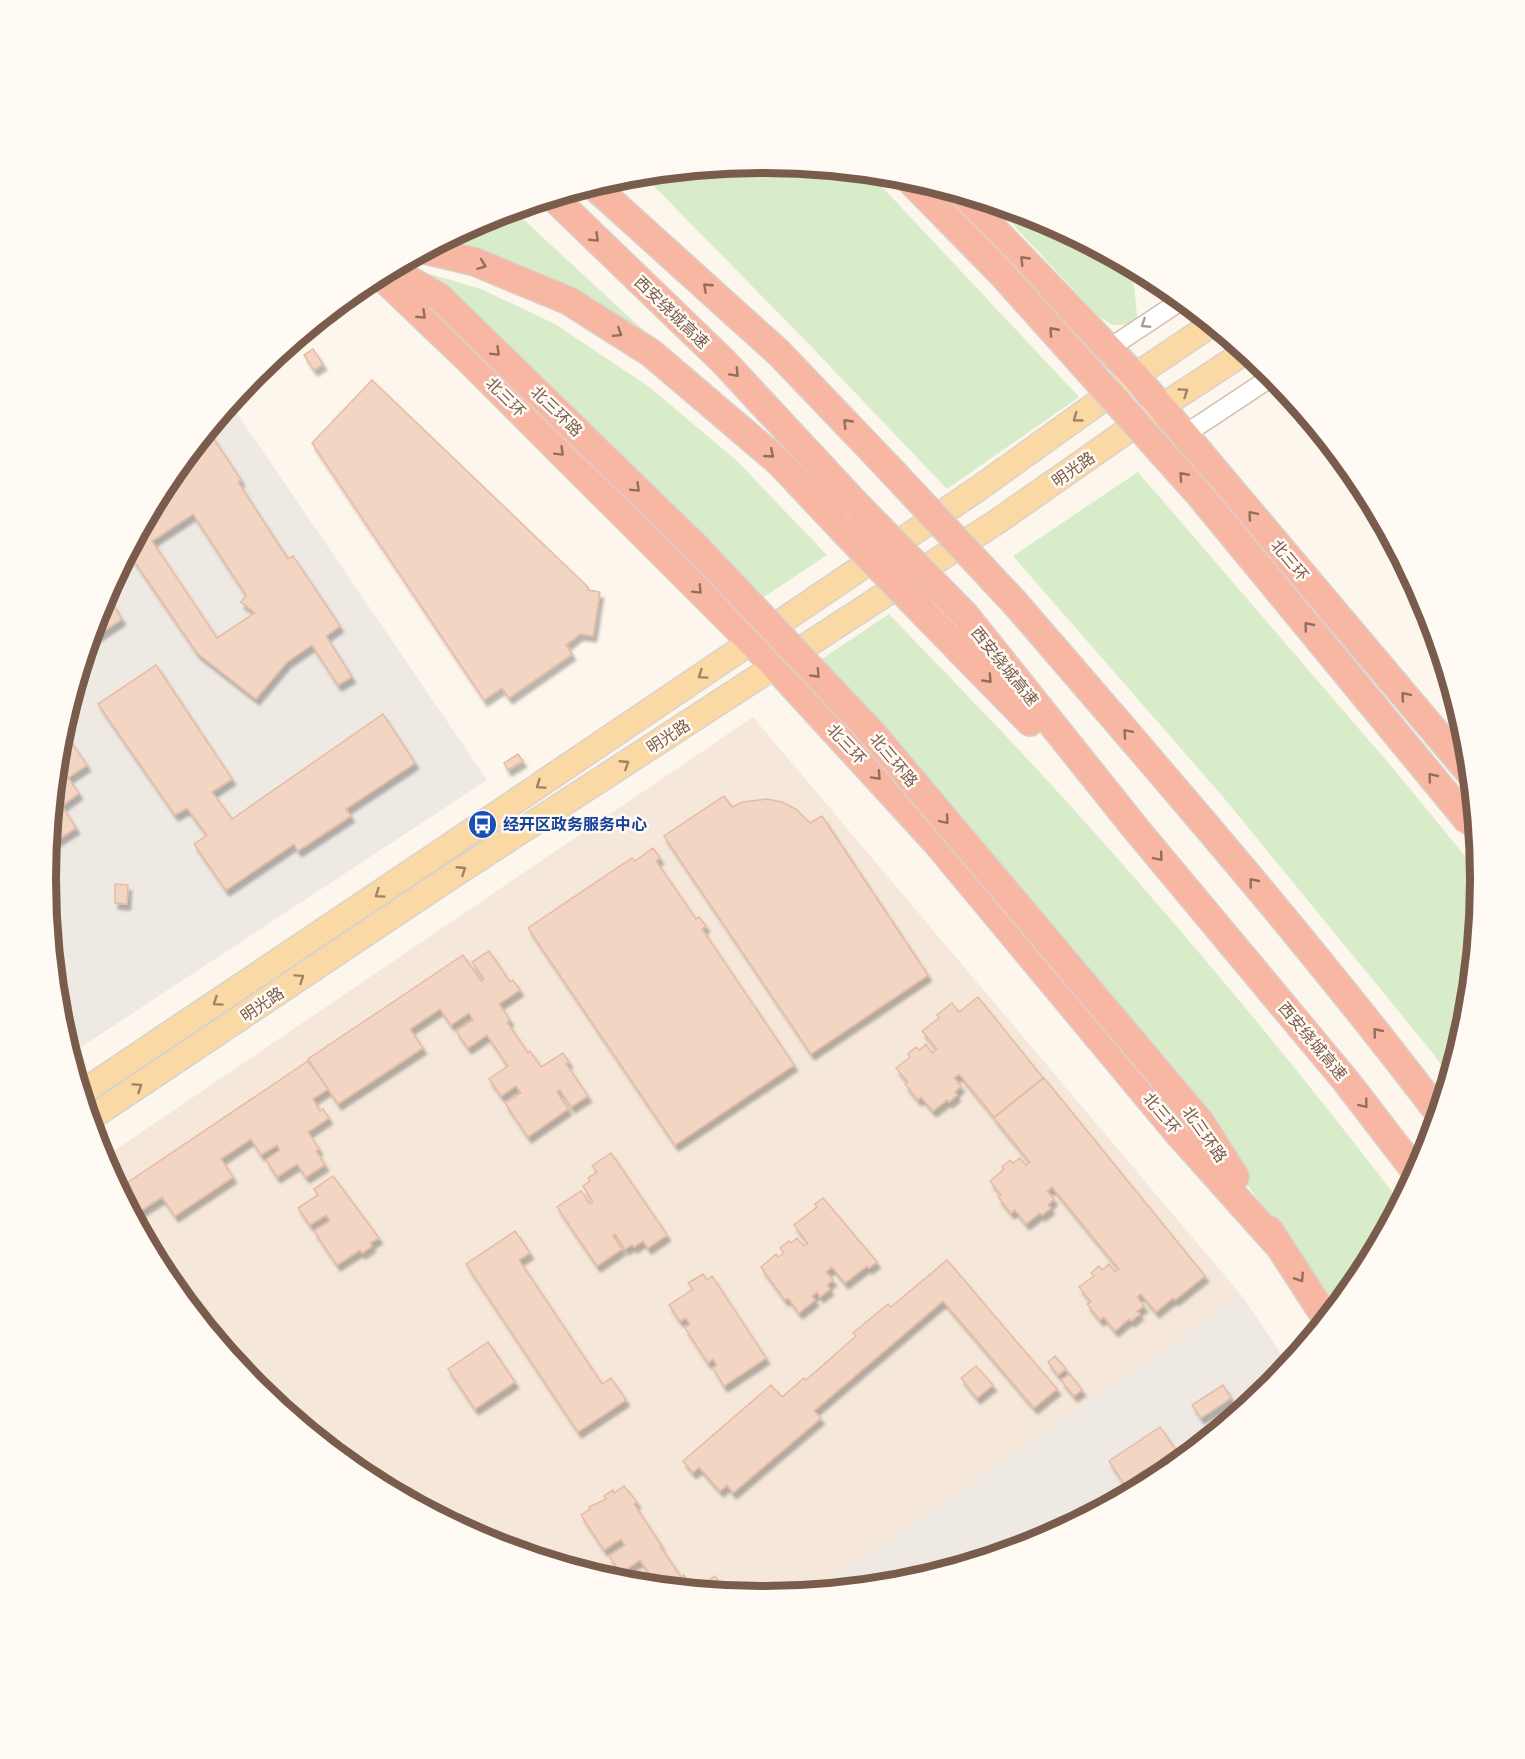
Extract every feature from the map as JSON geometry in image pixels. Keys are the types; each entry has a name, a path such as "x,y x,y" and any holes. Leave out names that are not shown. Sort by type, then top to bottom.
{"highway":[{"path":"613,189 683,264"},
{"path":"922,191 1003,275 1199,494 1466,818"},
{"path":"601,192 779,353 1015,603 1198,815 1390,1049 1433,1105"},
{"name":"西安绕城高速","path":"559,203 723,361 855,503 965,615 1136,829 1346,1080 1410,1164"},
{"name":"北三环","path":"970,204 1135,376 1459,760"},
{"path":"436,253 475,262 569,301 651,353 779,462 1136,829"},
{"name":"北三环路","path":"398,274 439,297 696,547 872,733 1201,1123 1322,1312"},
{"name":"北三环","path":"387,281 774,665 936,842 1178,1133 1279,1246"}],"main road":[{"name":"明光路","path":"88,1089 979,488 1205,329"},
{"name":"明光路","path":"96,1114 446,880 998,521 1161,407 1238,357"}],"street":[{"path":"1108,349 1174,305"},
{"path":"1184,435 1264,382"}],"shaded area":[{"path":"234,409 487,780 77,1050 62,972 57,926 56,880 57,833 62,787 69,742 80,697 109,609 150,526 202,449"},
{"path":"753,717 1242,1296 828,1583 762,1586 716,1585 670,1580 625,1573 580,1562 492,1533 409,1492 332,1440 296,1411 263,1379 231,1346 202,1310 150,1233 110,1153"},
{"path":"1242,1296 1283,1357 1229,1411 1193,1440 1116,1492 1075,1514 990,1549 945,1562 900,1573 828,1583"}],"green space":[{"path":"762,173 809,174 878,183 1079,397 947,489 650,182 716,174"},
{"path":"1005,215 1075,245 1133,278 1138,324 1112,325 1098,316"},
{"path":"519,216 667,352 443,249"},
{"path":"409,268 481,289 555,324 648,386 736,460 827,555 755,603"},
{"path":"1138,472 1391,766 1469,861 1468,926 1463,972 1456,1017 1443,1068 1224,798 1013,556"},
{"path":"889,614 1092,829 1183,933 1315,1093 1395,1196 1375,1233 1323,1310 1260,1203 1220,1145 810,667"}],"building":[{"path":"313,349 323,364 314,370 304,355"},
{"path":"372,380 588,587 588,590 600,592 593,636 580,634 566,645 572,654 509,698 502,688 484,700 312,443"},
{"path":"212,436 241,480 238,482 288,559 293,556 340,626 326,636 352,677 338,685 312,645 287,662 256,699 197,653 133,559 175,487","holes":["193,514 246,595 241,602 255,613 217,638 152,541"]},
{"path":"112,603 122,619 100,634"},
{"path":"156,665 232,779 212,792 232,819 383,714 415,763 346,809 351,816 298,851 294,844 226,890 194,844 207,835 187,808 175,815 98,704"},
{"path":"70,740 87,765 68,778 79,793 62,806 76,828 57,840"},
{"path":"518,754 523,761 508,770 504,763"},
{"path":"724,796 732,807 743,802 767,799 782,802 796,809 810,823 822,816 928,975 811,1054 664,836"},
{"path":"653,848 660,858 656,861 696,919 699,917 706,926 702,929 794,1065 675,1145 528,928 632,858 635,861"},
{"path":"115,884 128,885 127,904 115,903"},
{"path":"489,951 510,982 513,980 520,990 499,1004 510,1020 507,1022 528,1053 530,1051 541,1067 563,1053 569,1062 566,1064 588,1096 571,1107 560,1090 557,1092 568,1109 528,1137 505,1103 521,1093 516,1086 501,1096 489,1079 508,1066 487,1035 468,1048 456,1031 473,1020 469,1013 451,1025 440,1009 410,1029 423,1048 338,1104 308,1059 463,955 481,981 484,979 472,962"},
{"path":"978,997 1043,1078 994,1117 959,1074 954,1078 961,1086 955,1092 957,1095 933,1111 921,1097 918,1100 905,1084 908,1082 896,1068 910,1057 908,1054 916,1047 919,1050 926,1044 932,1053 937,1049 922,1031 939,1018 937,1015 952,1003 959,1012"},
{"path":"308,1061 328,1089 313,1099 320,1111 323,1109 329,1118 308,1132 319,1149 316,1151 325,1165 306,1177 297,1164 277,1177 266,1160 280,1150 277,1145 261,1155 251,1139 221,1159 233,1177 175,1216 162,1197 139,1212 125,1185"},
{"path":"1044,1078 1205,1276 1156,1312 1141,1294 1137,1297 1144,1306 1137,1311 1140,1314 1131,1321 1129,1319 1115,1331 1104,1317 1100,1320 1087,1304 1091,1302 1079,1287 1094,1276 1091,1273 1099,1266 1102,1270 1109,1264 1115,1272 1119,1269 1052,1187 1047,1191 1054,1199 1048,1205 1051,1208 1026,1224 1015,1210 1011,1213 998,1197 1001,1195 990,1181 1004,1169 1002,1167 1010,1160 1013,1163 1020,1158 1026,1165 1030,1162 994,1118"},
{"path":"611,1153 667,1235 648,1248 643,1241 634,1247 632,1245 625,1249 615,1234 613,1236 622,1249 597,1266 557,1207 581,1191 590,1204 593,1202 583,1186 590,1181 588,1178 597,1172 592,1166"},
{"path":"333,1176 379,1238 370,1243 372,1246 362,1253 360,1250 337,1265 314,1231 330,1221 326,1215 310,1225 298,1208 318,1195 314,1189"},
{"path":"823,1198 877,1262 869,1268 867,1266 845,1283 832,1267 826,1272 833,1280 827,1285 830,1289 820,1297 817,1292 812,1296 815,1300 799,1313 788,1298 785,1300 761,1267 776,1254 778,1257 784,1253 780,1248 789,1241 791,1243 797,1238 804,1246 808,1243 794,1225 817,1207 815,1204"},
{"path":"515,1231 530,1253 519,1260 602,1384 611,1378 626,1400 578,1432 466,1264"},
{"path":"947,1260 1057,1389 1034,1408 943,1301 814,1411 821,1418 733,1493 727,1485 720,1491 699,1467 693,1473 683,1461 771,1385 782,1397 804,1378 806,1380 856,1336 853,1333 888,1304 891,1307"},
{"path":"703,1274 707,1280 712,1276 766,1358 724,1386 713,1368 717,1365 713,1359 708,1363 685,1328 690,1324 686,1318 680,1321 669,1305 693,1289 688,1283"},
{"path":"185,1284 210,1317 202,1310 184,1285"},
{"path":"488,1342 515,1382 475,1409 448,1369"},
{"path":"1055,1356 1066,1369 1058,1375 1048,1362"},
{"path":"976,1366 993,1385 977,1398 961,1378"},
{"path":"1070,1374 1082,1390 1074,1396 1061,1380"},
{"path":"1223,1385 1231,1398 1201,1418 1192,1405"},
{"path":"1160,1427 1177,1451 1125,1486 1109,1461"},
{"path":"624,1486 637,1502 634,1504 660,1546 681,1577 684,1575 688,1582 651,1577 640,1560 620,1572 609,1556 625,1545 621,1539 604,1550 581,1515 590,1509 589,1507 606,1499 604,1496 613,1490 614,1493"},
{"path":"715,1576 722,1585 716,1585 704,1584"}],"place":[{"name":"经开区政务服务中心","path":"482,824"}]}
